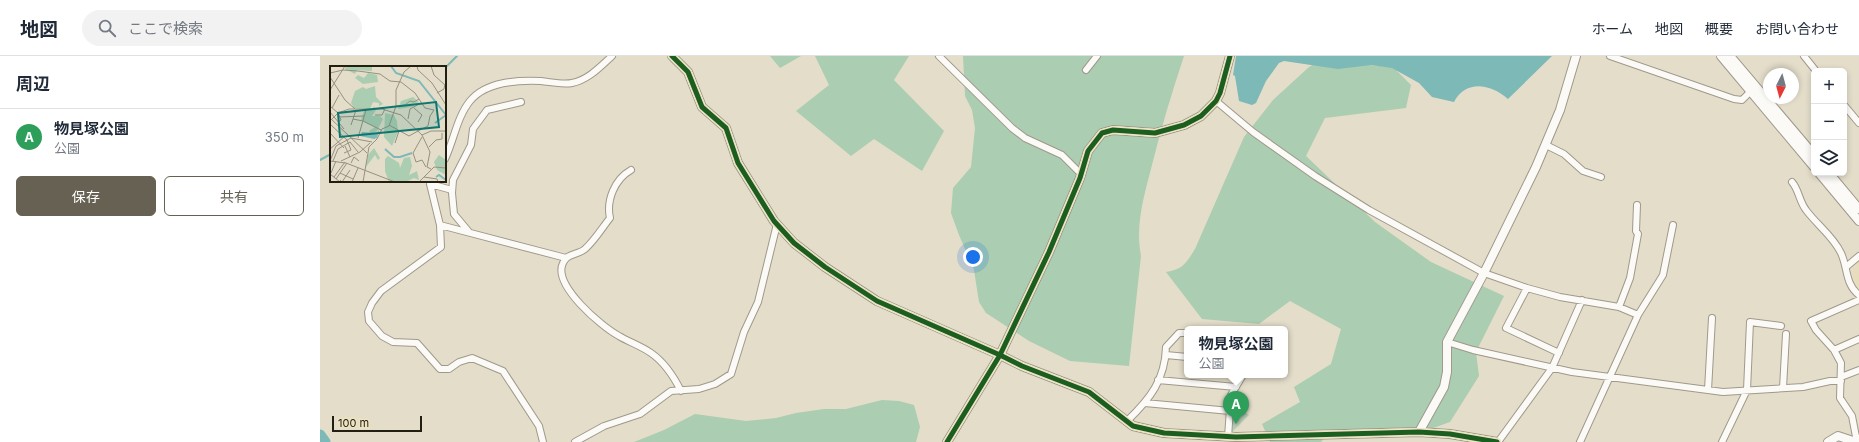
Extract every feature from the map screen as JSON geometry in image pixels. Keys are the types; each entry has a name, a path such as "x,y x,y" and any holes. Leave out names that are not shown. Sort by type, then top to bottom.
{"street":[{"path":"446,156 462,112 476,94 484,89 514,82 539,81 571,83 593,73 612,56"},
{"path":"672,56 688,72 702,107 726,128 738,163 777,224 794,243 825,267 877,301 1022,366 1089,392 1133,426 1164,433 1228,437 1419,432 1450,434 1497,442 1552,368 1582,300"},
{"path":"938,56 1012,128 1025,138 1062,155 1081,174"},
{"path":"1086,70 1097,56"},
{"path":"947,442 1000,355 1049,252 1081,174 1088,151 1102,133 1113,130 1155,133 1184,125 1201,116 1216,101 1225,78 1230,56"},
{"path":"1419,432 1444,387 1447,372 1446,342 1484,273 1546,145 1564,96 1576,56"},
{"path":"1610,56 1734,99 1742,100 1751,91"},
{"path":"1721,56 1811,163"},
{"path":"1730,56 1811,151"},
{"path":"1804,56 1814,68"},
{"path":"1216,101 1253,132 1315,176 1369,210 1484,273 1527,288 1560,297 1619,307 1638,315"},
{"path":"469,232 454,214 452,190 453,180 462,165 470,145 473,129 479,119 488,110 521,102"},
{"path":"1847,109 1859,123"},
{"path":"1546,145 1564,154 1583,171 1600,177"},
{"path":"632,170 618,180 607,207 610,218 584,250 566,258 562,264 562,274 567,288 577,302 618,336 652,353 674,377 681,391"},
{"path":"1822,176 1859,221"},
{"path":"1832,176 1859,209"},
{"path":"431,182 452,190"},
{"path":"431,182 440,224 441,247 381,292 372,303 368,312 369,321 382,336 393,342 416,343 440,369 449,369 459,362 472,358 503,371 539,426 543,442"},
{"path":"1792,182 1796,187 1806,210 1833,240 1846,267 1852,290 1859,295"},
{"path":"1619,307 1630,278 1638,234 1636,231 1637,205"},
{"path":"440,224 566,258"},
{"path":"575,442 604,426 640,414 654,402 671,391 699,389 714,384 731,374 744,332 758,302 777,224"},
{"path":"1580,442 1611,378 1638,315 1662,276 1672,225"},
{"path":"1846,267 1859,256"},
{"path":"1527,288 1506,328 1559,353"},
{"path":"1857,442 1852,416 1840,398 1841,363 1834,350 1816,330 1811,322 1859,300"},
{"path":"1708,390 1712,318"},
{"path":"1722,442 1747,390 1750,322 1781,326"},
{"path":"1128,421 1145,403 1158,380 1166,355 1166,347 1179,333 1184,333"},
{"path":"1783,388 1786,334"},
{"path":"1834,350 1859,339"},
{"path":"1446,342 1552,368 1611,378 1723,392 1803,387 1841,379 1859,370"},
{"path":"1166,355 1184,357"},
{"path":"1228,437 1231,396 1241,378"},
{"path":"1158,380 1236,387"},
{"path":"1145,403 1230,411"},
{"path":"1828,442 1838,436 1857,442"}],"shaded area":[{"path":"1859,260 1859,288 1854,281 1853,271"}],"green space":[{"path":"770,56 801,56 780,68"},
{"path":"815,56 909,56 894,80 944,131 922,171 874,139 851,156 796,111 829,85"},
{"path":"963,56 1184,56 1159,137 1141,210 1139,244 1141,256 1129,366 1070,361 1029,341 986,313 979,302 974,270 951,213 953,188 971,167 975,128 972,110 965,96"},
{"path":"1320,61 1393,67 1411,85 1406,108 1325,118 1306,156 1375,222 1431,262 1504,296 1476,352 1479,376 1450,422 1408,437 1329,433 1321,442 1270,442 1262,424 1300,402 1294,387 1331,364 1341,329 1290,301 1259,324 1202,319 1166,272 1172,271 1184,265 1195,249 1244,137 1273,100 1309,67"},
{"path":"882,400 899,401 914,405 920,427 916,442 634,442 664,430 695,414 746,421 776,418 796,413 824,409 846,409"},
{"path":"1234,404 1249,415 1232,432"}],"water":[{"path":"1236,56 1552,56 1508,99 1494,90 1479,86 1465,90 1454,102 1432,97 1419,83 1392,68 1371,65 1338,69 1284,61 1279,63 1266,81 1256,103 1252,105 1239,101 1235,76 1233,75"}],"waterway":[{"path":"446,67 457,56"},
{"path":"320,160 330,155"},
{"path":"320,435 325,442"}],"cycle path":[{"path":"672,56 688,72 702,107 726,128 738,163 774,221 794,243 825,267 877,301 1022,366 1089,392 1133,426 1164,433 1236,437 1419,432 1450,434 1497,442"},
{"path":"947,442 1000,355 1049,252 1080,178 1088,151 1102,133 1113,130 1155,133 1184,125 1201,116 1216,101 1220,93 1230,56"}],"place":[{"name":"物見塚公園","path":"1236,424"}]}
